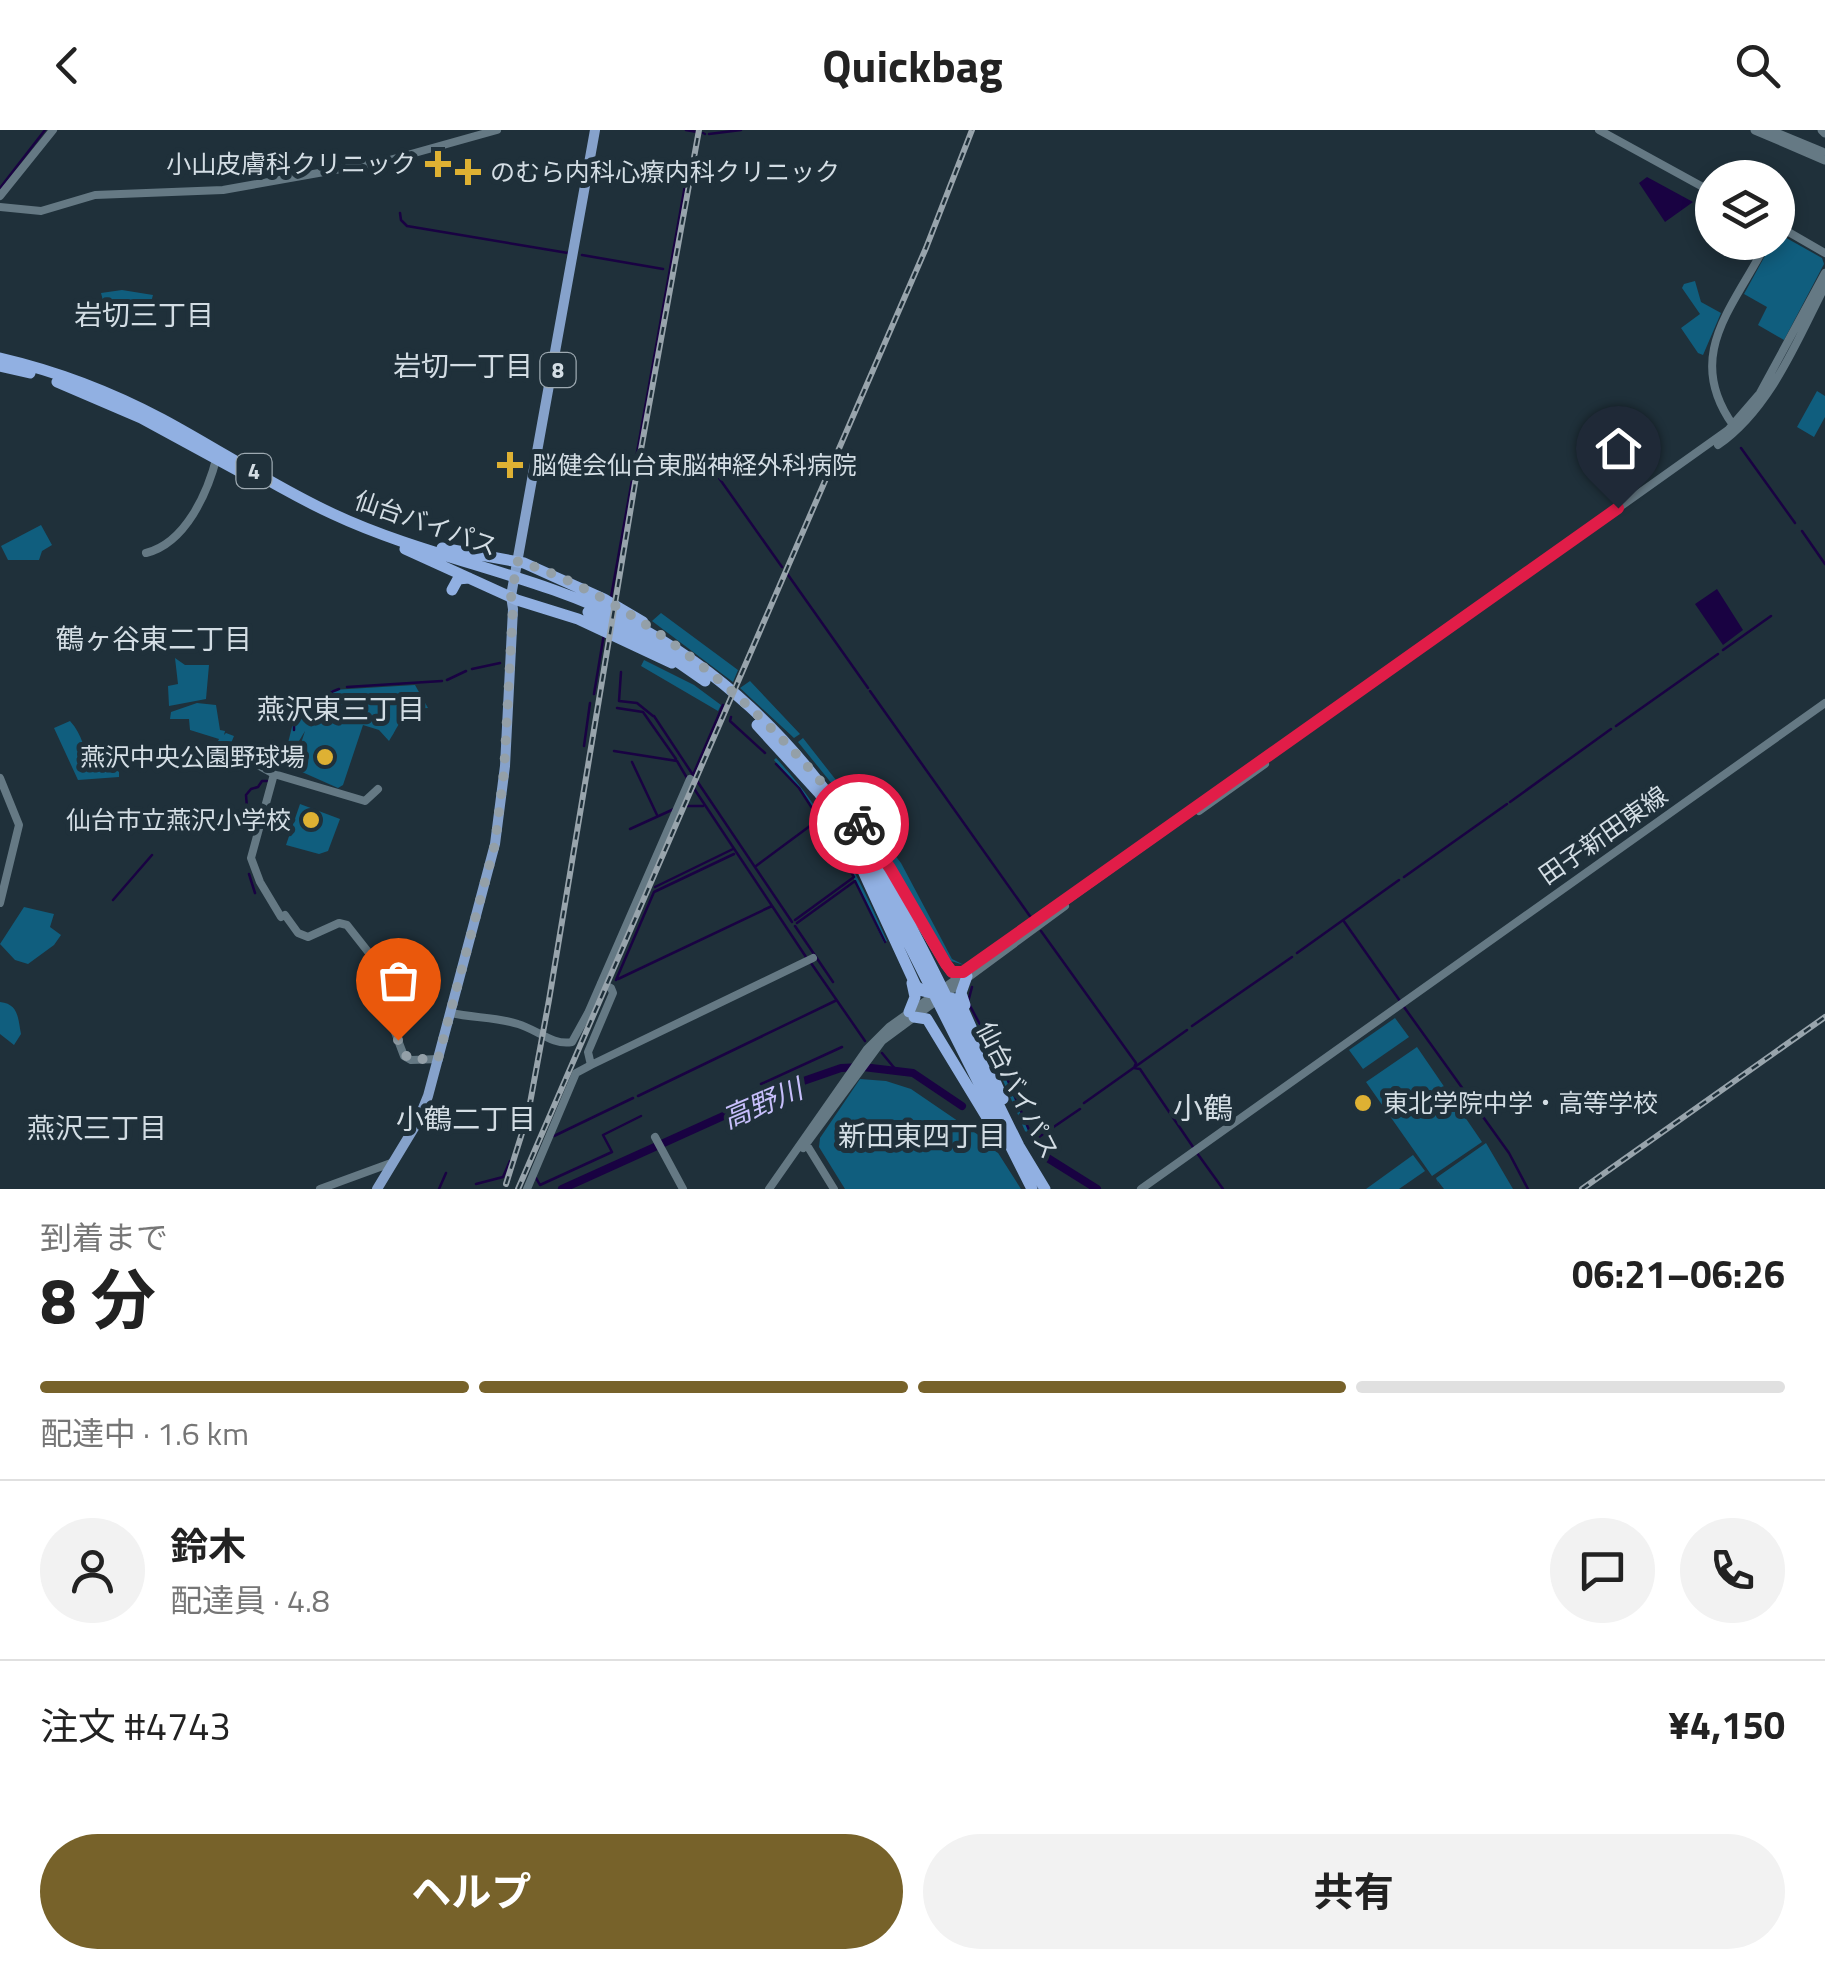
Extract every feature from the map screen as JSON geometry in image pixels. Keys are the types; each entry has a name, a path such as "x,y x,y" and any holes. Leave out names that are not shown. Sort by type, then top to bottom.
{"highway":[{"name":"仙台バイパス","path":"0,358 94,387 162,419 217,455"},
{"name":"仙台バイパス","path":"0,366 38,375 98,398 306,502 406,546 517,580 602,614 690,665 783,738 880,870 1026,1169 1032,1189"},
{"path":"406,546 521,562 632,630"},
{"path":"406,546 514,601 561,612 602,614"},
{"path":"822,791 916,986 959,1000 969,1018"},
{"path":"822,791 866,833 952,972 965,974 960,992 1026,1150 1026,1169"},
{"path":"939,1036 933,1016 944,974 940,955"},
{"path":"904,962 916,996 911,1014 927,1019 1026,1169"},
{"name":"仙台バイパス","path":"1026,1169 1045,1189"}],"main road":[{"name":"8","path":"378,1189 417,1122 438,1059 497,830 505,766 514,601 598,130"},
{"path":"1755,130 1825,157"},
{"path":"1769,130 1825,157"}],"street":[{"path":"0,196 54,130"},
{"path":"0,207 41,211 95,195 222,190 386,161 497,130"},
{"path":"1600,130 1695,183"},
{"path":"1795,236 1825,253"},
{"path":"1734,425 1713,389 1710,372 1714,343 1758,260"},
{"path":"772,1189 875,1040 1734,425 1760,394 1825,273"},
{"path":"965,974 1729,436 1769,390 1825,286"},
{"path":"146,553 168,542 200,503 217,455"},
{"name":"田子新田東線","path":"1141,1189 1825,703"},
{"path":"229,749 274,774 365,801 378,790"},
{"path":"274,774 251,858 260,882 298,933 308,937 338,923 347,925 382,968 386,1010 404,1056 411,1060 438,1059"},
{"path":"0,778 19,824 0,902"},
{"path":"451,1013 518,1024 565,1044 578,1035 690,780"},
{"path":"527,1189 576,1073 811,960"},
{"path":"590,1065 588,1052 613,993 601,983"},
{"path":"655,1138 683,1189"},
{"path":"804,1144 831,1189"},
{"path":"320,1189 393,1164"}],"shaded area":[{"path":"1647,177 1693,202 1665,222 1639,183"},
{"path":"1795,243 1822,258 1824,264 1784,340 1758,325 1767,307 1744,294 1763,260 1795,260"},
{"path":"1695,281 1701,302 1721,313 1703,355 1681,328 1700,314 1682,288"},
{"path":"122,290 153,295 146,321 106,312 101,293"},
{"path":"1817,391 1825,396 1825,417 1814,437 1797,427"},
{"path":"41,525 52,545 42,551 39,560 8,560 1,546"},
{"path":"1717,589 1743,630 1723,645 1695,604"},
{"path":"661,613 738,670 733,682 652,621"},
{"path":"175,658 185,665 209,665 206,699 169,706 168,686 178,684"},
{"path":"644,660 694,685 721,705 718,711 641,666"},
{"path":"750,681 800,734 794,738 740,688"},
{"path":"415,685 428,708 408,714 389,741 379,730 363,725 343,785 338,788 293,768 305,731 293,751 286,751 295,715 307,703 332,690"},
{"path":"197,703 216,705 220,730 225,731 224,735 234,736 225,758 211,756 219,739 190,730 189,719 170,719 171,712"},
{"path":"70,721 94,767 107,764 119,772 119,777 78,780 54,728"},
{"path":"803,738 901,863 952,959 964,965 951,961 880,843 798,742"},
{"path":"776,758 839,845 876,916 887,941 884,943 844,858"},
{"path":"300,804 340,819 328,851 319,854 286,845"},
{"path":"24,907 54,914 50,927 61,935 28,964 15,960 0,944"},
{"path":"968,1000 1000,1061 1033,1137 1025,1131"},
{"path":"0,1002 11,1006 18,1018 21,1034 14,1045 0,1034"},
{"path":"1395,1018 1409,1037 1363,1069 1349,1050"},
{"path":"1417,1047 1482,1142 1432,1176 1366,1082"},
{"path":"860,1079 886,1081 911,1089 993,1145 1021,1189 845,1189 819,1147 820,1138"},
{"path":"1486,1143 1513,1189 1444,1189 1437,1180 1440,1189 1436,1178"},
{"path":"1413,1155 1425,1171 1399,1189 1366,1189"}],"waterway":[{"path":"0,188 45,130"},
{"path":"686,130 697,132"},
{"path":"709,134 741,130"},
{"path":"611,597 686,180"},
{"path":"400,213 407,226 568,253"},
{"path":"582,255 663,269"},
{"path":"1741,448 1795,523"},
{"path":"719,478 782,567"},
{"path":"1802,531 1825,564"},
{"path":"786,572 868,688"},
{"path":"1723,650 1771,616"},
{"path":"594,694 604,634"},
{"path":"1616,726 1718,654"},
{"path":"472,669 500,663"},
{"path":"447,680 466,671"},
{"path":"621,672 619,701 637,703 653,716"},
{"path":"347,687 442,681"},
{"path":"294,730 294,715 303,703 339,689"},
{"path":"870,691 1032,919"},
{"path":"584,746 590,703"},
{"path":"654,716 693,775 723,705"},
{"path":"617,708 643,712 676,759"},
{"path":"731,717 730,721 765,753"},
{"path":"1510,802 1611,729"},
{"path":"614,751 677,761 687,778"},
{"path":"632,762 657,815"},
{"path":"776,764 799,788 838,848"},
{"path":"693,775 792,922"},
{"path":"249,834 246,795 267,781"},
{"path":"691,784 806,957"},
{"path":"1404,877 1507,804"},
{"path":"681,806 703,806"},
{"path":"630,829 674,809"},
{"path":"756,866 818,820"},
{"path":"655,887 733,849"},
{"path":"795,920 854,877 838,851"},
{"path":"616,980 654,892 734,854"},
{"path":"113,900 152,855"},
{"path":"249,874 255,893"},
{"path":"1297,953 1399,880"},
{"path":"797,923 855,881 885,942"},
{"path":"618,979 772,906"},
{"path":"1343,920 1400,1001"},
{"path":"795,926 833,982"},
{"path":"1041,931 1193,1147"},
{"path":"1192,1026 1292,957"},
{"path":"811,963 865,1041"},
{"path":"972,987 968,1002 1000,1062 1032,1137 1036,1139 1080,1109"},
{"path":"638,1096 835,1001"},
{"path":"1404,1007 1509,1153 1528,1189"},
{"path":"1084,1103 1187,1030"},
{"path":"761,1084 842,1047"},
{"path":"882,1053 896,1070"},
{"name":"高野川","path":"562,1189 792,1085 841,1068 913,1073 962,1106"},
{"path":"554,1136 633,1098"},
{"path":"536,1178 540,1185 612,1152 603,1135 641,1116"},
{"path":"1197,1153 1223,1189"},
{"name":"高野川","path":"1046,1157 1097,1189"},
{"path":"476,1184 503,1177 510,1161"},
{"path":"439,1189 446,1173"}],"railway":[{"path":"506,1184 528,1114 549,1000 636,477 699,130"},
{"path":"518,1189 926,248 972,130"},
{"path":"1582,1189 1825,1017"}],"way so far":[{"path":"398,1040 408,1059 438,1059 492,858 504,772 511,596 518,561 604,599 646,624 783,738 859,824"}],"place":[{"name":"小山皮膚科クリニック","path":"438,164"},
{"name":"のむら内科心療内科クリニック","path":"468,172"},
{"name":"脳健会仙台東脳神経外科病院","path":"510,465"},
{"name":"燕沢中央公園野球場","path":"325,757"},
{"name":"仙台市立燕沢小学校","path":"311,820"},
{"name":"東北学院中学・高等学校","path":"1363,1103"}],"district":[{"name":"岩切三丁目","path":"144,314"},
{"name":"岩切一丁目","path":"463,365"},
{"name":"鶴ヶ谷東二丁目","path":"154,638"},
{"name":"燕沢東三丁目","path":"341,708"},
{"name":"小鶴","path":"1203,1108"},
{"name":"小鶴二丁目","path":"466,1118"},
{"name":"燕沢三丁目","path":"97,1127"},
{"name":"新田東四丁目","path":"922,1135"}],"route":[{"path":"859,824 890,868 946,964 952,972 963,972 1618,508"}]}
